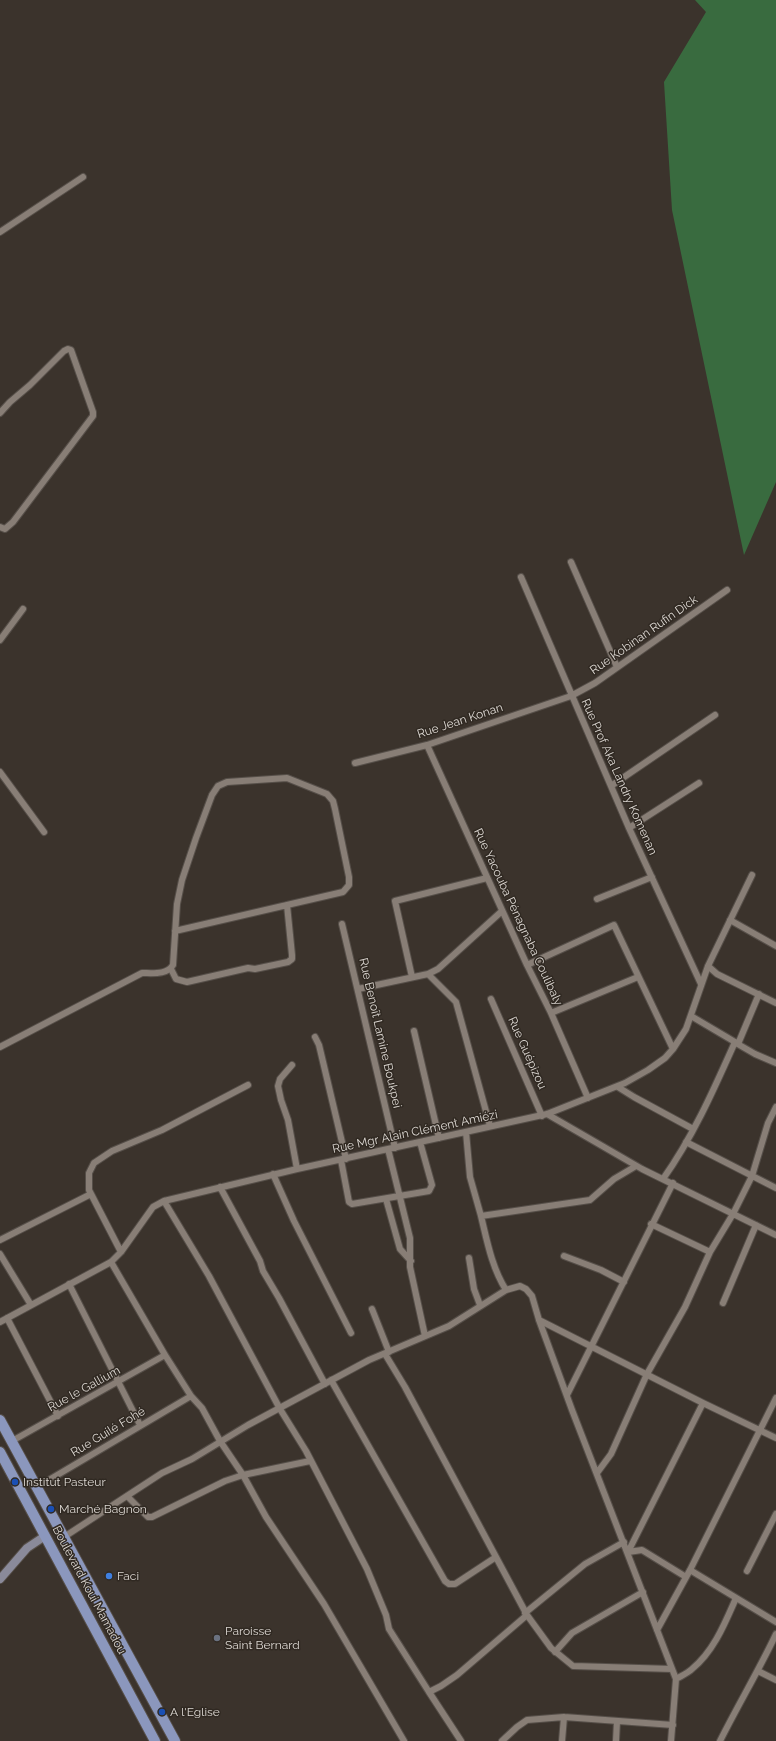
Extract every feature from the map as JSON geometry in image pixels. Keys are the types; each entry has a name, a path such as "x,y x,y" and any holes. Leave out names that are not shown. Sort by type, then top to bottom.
{"main road":[{"name":"Boulevard Koui Mamadou","path":"0,1420 176,1741"},
{"name":"Boulevard Koui Mamadou","path":"0,1452 155,1741"},
{"path":"129,1692 145,1684"}],"street":[{"path":"0,232 83,177"},
{"path":"0,413 64,351 68,349 71,350 94,412 93,416 13,522 5,529 0,527"},
{"path":"571,562 617,667"},
{"name":"Rue Prof Aka Landry Komenan","path":"521,578 629,828 701,984"},
{"name":"Rue Kobinan Rufin Dick","path":"571,696 595,683 727,590"},
{"path":"0,640 22,609"},
{"name":"Rue Jean Konan","path":"355,763 427,745 571,696"},
{"path":"611,786 715,715"},
{"name":"Rue Yacouba Pénagnaba Coulibaly","path":"427,745 502,911 551,1013 588,1098"},
{"path":"0,772 44,832"},
{"path":"0,1047 142,973 167,972 171,969 173,965 177,904 188,859 215,789 222,783 287,778 327,794 332,801 350,876 349,885 343,892 176,930"},
{"path":"629,828 699,783"},
{"name":"Rue Mgr Alain Clément Amiézi","path":"0,1322 112,1262 121,1252 153,1207 164,1201 273,1174 545,1115 618,1086 648,1070 673,1050 686,1029 708,966 752,875"},
{"path":"597,899 652,877"},
{"path":"412,977 396,901 487,878"},
{"path":"171,969 176,979 187,982 248,968 255,969 288,962 292,959 292,955 287,905"},
{"path":"358,989 428,974 438,969 502,911"},
{"path":"730,920 776,946"},
{"name":"Rue Benoît Lamine Boukpei","path":"342,924 395,1148"},
{"path":"527,965 614,925 673,1050"},
{"path":"708,966 717,974 776,1003"},
{"path":"428,974 456,1002 490,1126"},
{"path":"551,1013 638,977"},
{"path":"663,1178 693,1129 759,994"},
{"name":"Rue Guépizou","path":"491,999 545,1115"},
{"path":"691,1016 755,1054 776,1063"},
{"path":"414,1031 440,1138"},
{"path":"315,1037 319,1045 343,1159 349,1202 357,1204 429,1191 432,1185 420,1142"},
{"path":"292,1065 280,1079 278,1086 288,1120 298,1169"},
{"path":"121,1252 89,1190 89,1173 94,1163 112,1151 162,1130 248,1085"},
{"path":"618,1086 634,1097 693,1129"},
{"path":"597,1473 611,1454 647,1374 685,1307 710,1252 733,1214 752,1176 768,1123 776,1107"},
{"path":"545,1115 636,1166 776,1234"},
{"path":"466,1132 470,1177 492,1259 500,1280 506,1290"},
{"path":"686,1142 776,1188"},
{"path":"388,1149 410,1238 410,1268 424,1336"},
{"path":"481,1216 590,1200 614,1180 636,1166"},
{"path":"273,1174 294,1221 351,1333"},
{"path":"567,1395 672,1183"},
{"path":"220,1187 260,1261 263,1271 445,1581 449,1584 455,1584 496,1557"},
{"path":"0,1240 91,1194"},
{"path":"386,1199 400,1249 411,1261"},
{"path":"164,1201 205,1269 280,1410 306,1451 334,1504 367,1569 382,1604 390,1629 461,1741"},
{"path":"651,1224 710,1252"},
{"path":"723,1303 756,1225"},
{"path":"0,1254 31,1305"},
{"path":"564,1256 595,1268 624,1282"},
{"path":"469,1258 474,1289 480,1305"},
{"path":"112,1262 165,1355 191,1396 202,1408 220,1442 243,1475 266,1517 324,1604 404,1741"},
{"path":"69,1284 140,1425"},
{"path":"64,1537 162,1473 192,1459 369,1360 449,1326 480,1305 506,1290 520,1286 526,1289 532,1296 539,1320 567,1395 676,1679 671,1741"},
{"path":"372,1309 387,1353 526,1614 555,1652 573,1666 672,1669"},
{"path":"7,1318 58,1416"},
{"path":"539,1320 703,1403 776,1438"},
{"name":"Rue le Gallium","path":"12,1441 165,1355"},
{"name":"Rue Guilé Fohé","path":"37,1487 191,1396"},
{"path":"657,1630 690,1570 776,1398"},
{"path":"628,1552 703,1403"},
{"path":"127,1496 145,1515 152,1517 225,1481 243,1475 310,1461"},
{"path":"747,1571 776,1514"},
{"path":"0,1579 27,1548 45,1536"},
{"path":"429,1692 457,1675 585,1564 624,1542"},
{"path":"628,1552 642,1550 686,1576"},
{"path":"690,1570 776,1622"},
{"path":"555,1652 572,1633 643,1592"},
{"path":"676,1679 692,1670 708,1652 717,1639 736,1598"},
{"path":"720,1741 736,1709 758,1671 776,1634"},
{"path":"758,1671 776,1680"},
{"path":"502,1741 527,1720 564,1718 673,1725"},
{"path":"562,1741 564,1718"},
{"path":"616,1741 617,1721"}],"green space":[{"path":"695,0 776,0 776,482 744,555 672,210 664,82 706,12"}],"place":[{"name":"Institut Pasteur","path":"15,1482"},
{"name":"Marché Bagnon","path":"51,1509"},
{"name":"Faci","path":"109,1576"},
{"name":"Paroisse Saint Bernard","path":"217,1638"},
{"name":"A l'Eglise","path":"162,1712"}]}
